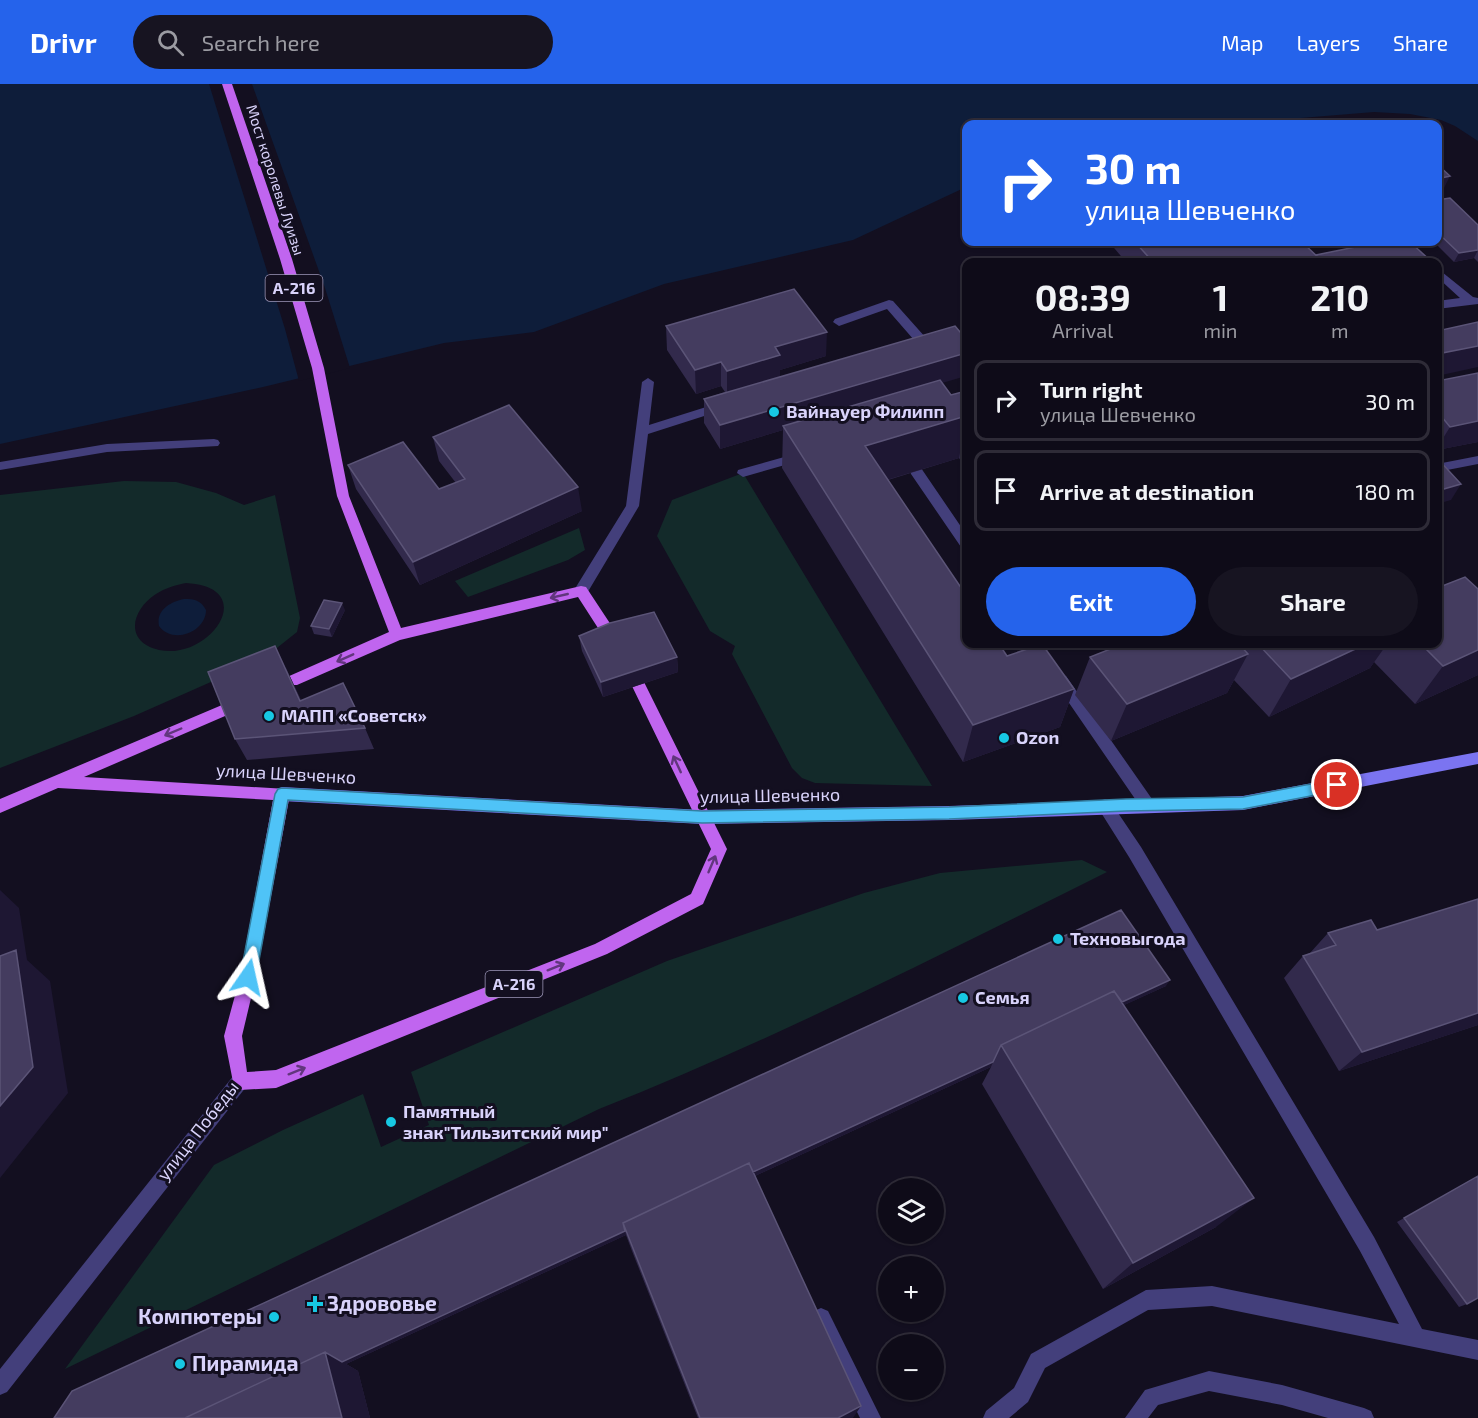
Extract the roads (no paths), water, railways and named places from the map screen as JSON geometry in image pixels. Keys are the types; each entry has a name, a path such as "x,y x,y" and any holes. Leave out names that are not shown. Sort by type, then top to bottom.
{"main road":[{"name":"Мост королевы Луизы","path":"227,84 286,259 318,368 343,496 397,635"},
{"path":"292,681 397,635 581,591 612,638"},
{"name":"А-216","path":"240,1081 276,1079 601,949 697,899 719,849 639,684"},
{"path":"0,806 227,709"},
{"name":"улица Шевченко","path":"59,782 702,817 949,813 1147,804 1243,803 1478,758"},
{"name":"улица Победы","path":"240,1081 233,1035 248,977 282,794"}],"street":[{"path":"1442,275 1473,301"},
{"path":"1442,304 1473,301"},
{"path":"839,322 889,304 922,341 889,351"},
{"path":"581,591 632,506 648,382"},
{"path":"642,431 738,400"},
{"path":"0,466 107,448 213,443"},
{"path":"743,473 809,454"},
{"path":"1442,467 1478,460"},
{"path":"916,471 962,538"},
{"path":"1055,672 1147,804"},
{"path":"1105,806 1135,852 1366,1244 1416,1337"},
{"name":"улица Победы","path":"0,1385 240,1081"},
{"path":"993,1418 1021,1395 1038,1361 1146,1300 1212,1296 1478,1350"},
{"path":"821,1318 871,1418"},
{"path":"1136,1418 1152,1397 1209,1381 1282,1395 1364,1418"}],"water":[{"path":"0,84 1478,84 1478,141 1442,120 1410,114 1374,112 1277,120 962,120 962,189 853,240 664,284 534,332 444,343 263,387 0,444"},
{"path":"184,599 202,604 206,610 205,618 195,630 188,633 172,635 165,632 159,626 162,611 174,602"}],"place":[{"name":"Вайнауер Филипп","path":"774,412"},
{"name":"МАПП «Советск»","path":"269,716"},
{"name":"Ozon","path":"1004,738"},
{"name":"Техновыгода","path":"1058,939"},
{"name":"Семья","path":"963,998"},
{"name":"Памятный знак\"Тильзитский мир\"","path":"391,1122"},
{"name":"Здрововье","path":"315,1304"},
{"name":"Компютеры","path":"274,1317"},
{"name":"Пирамида","path":"180,1364"}]}
